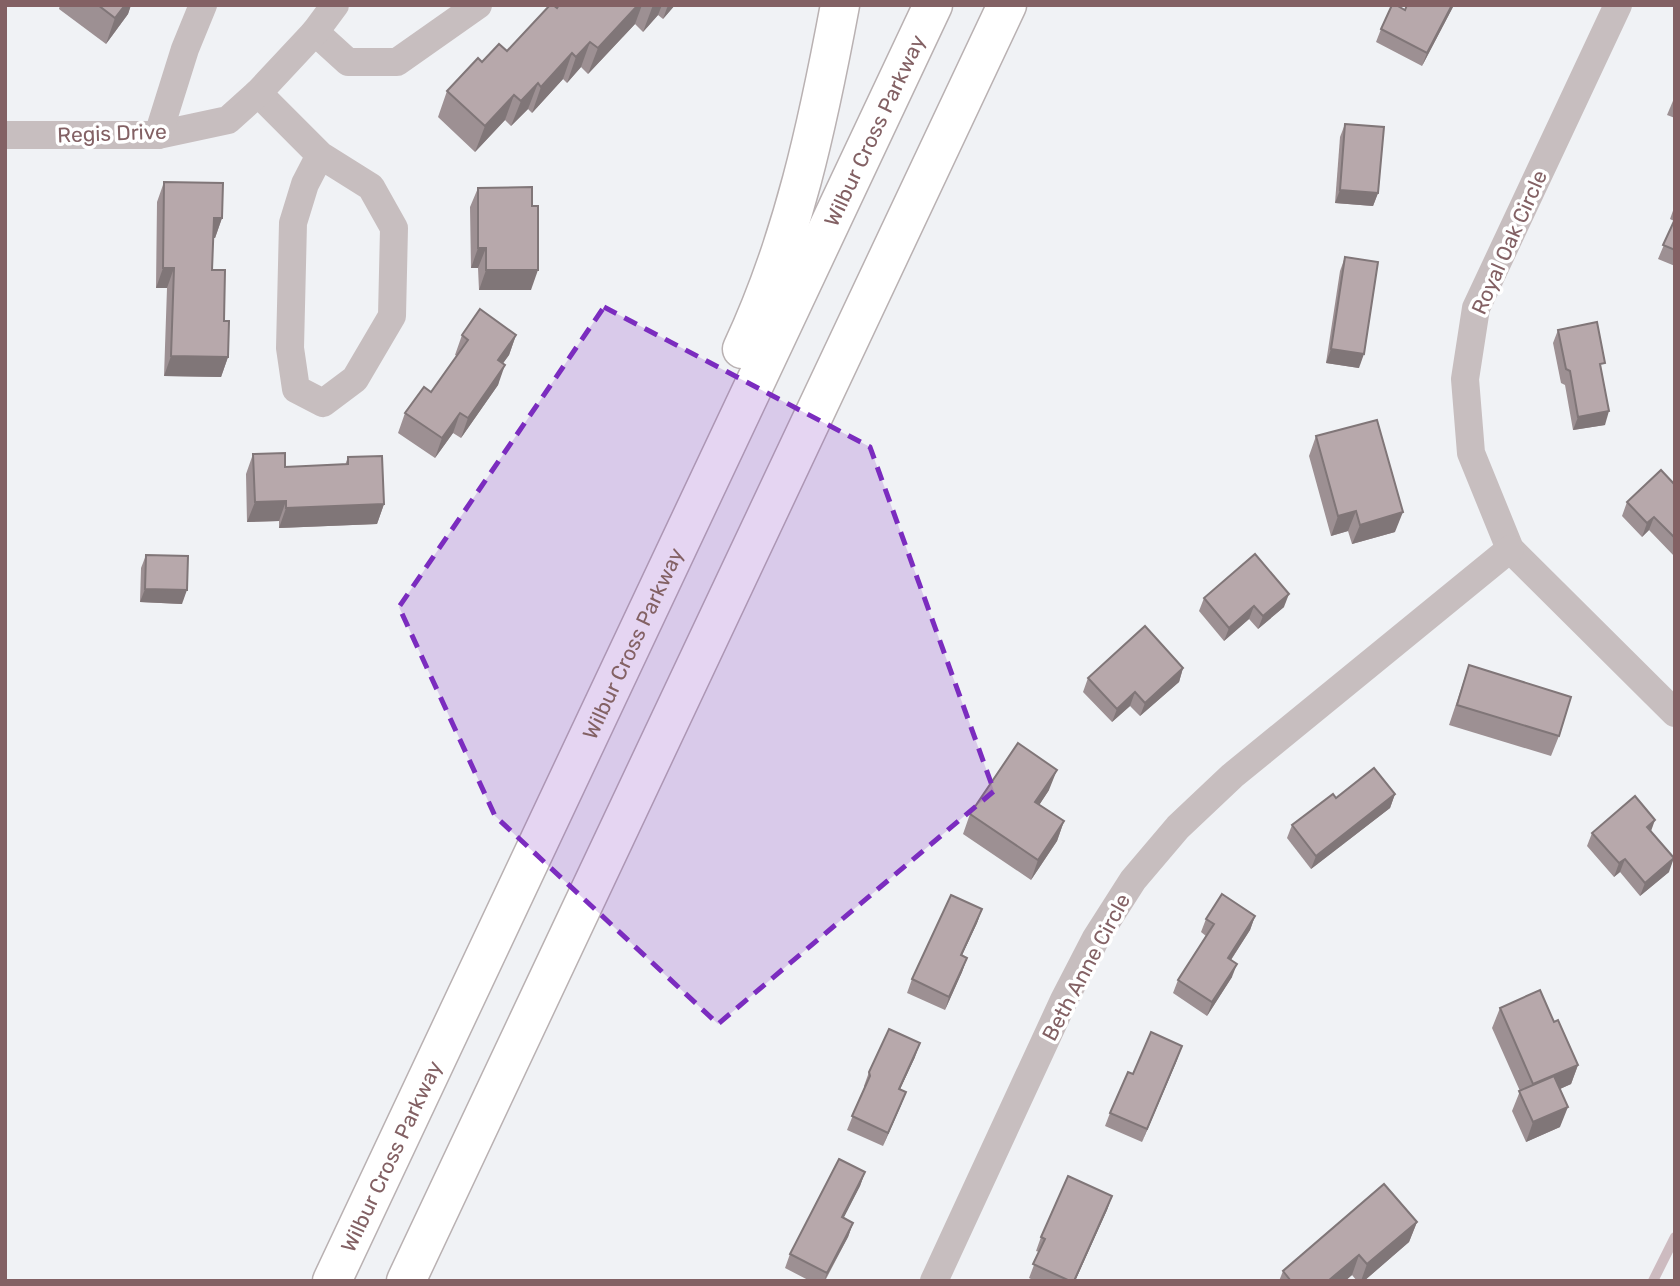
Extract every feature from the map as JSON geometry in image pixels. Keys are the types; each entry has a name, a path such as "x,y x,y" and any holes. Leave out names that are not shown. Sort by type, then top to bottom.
{"highway":[{"path":"691,519 713,416 771,282 787,234 818,117 840,5"},
{"name":"Wilbur Cross Parkway","path":"332,1281 933,5"},
{"path":"406,1281 1007,5"}],"street":[{"path":"158,135 184,49 203,5"},
{"name":"Regis Drive","path":"5,135 158,135 228,120 258,93 315,32 335,5"},
{"path":"315,32 348,62 397,62 478,5"},
{"name":"Royal Oak Circle","path":"1618,5 1476,308 1465,379 1471,453 1510,549 1675,713"},
{"path":"258,93 320,155 371,187 394,228 392,316 355,379 323,403 296,389 290,348 293,223 305,184 320,155"},
{"name":"Beth Anne Circle","path":"934,1281 1064,1000 1096,938 1133,880 1178,827 1232,776 1510,549"}],"highlighted area":[{"path":"604,307 870,447 994,791 718,1024 495,816 399,607"}],"building":[{"path":"98,5 125,5 115,18"},
{"path":"550,5 557,8 559,5 638,5 598,48 590,42 576,57 572,53 541,87 538,83 521,101 514,95 485,126 447,91 478,58 482,62 499,44 507,51"},
{"path":"1392,5 1405,10 1407,5 1452,5 1427,53 1381,29"},
{"path":"1345,124 1384,127 1378,193 1340,190"},
{"path":"164,182 223,183 222,218 214,218 212,270 225,270 224,321 229,321 228,357 171,356 174,268 163,268"},
{"path":"532,187 532,206 538,206 538,270 486,270 486,248 478,248 478,188"},
{"path":"1675,219 1675,250 1663,245"},
{"path":"1345,257 1378,262 1364,354 1331,349"},
{"path":"480,309 516,335 498,360 505,365 468,418 460,413 442,438 405,413 424,387 431,392 468,340 462,335"},
{"path":"1597,322 1605,363 1600,364 1609,411 1578,417 1570,371 1566,369 1558,330"},
{"path":"1377,420 1403,512 1360,525 1356,511 1338,516 1316,436"},
{"path":"285,453 285,467 348,464 348,457 382,456 384,504 286,508 286,501 255,502 253,454"},
{"path":"1661,470 1675,485 1675,538 1654,517 1647,523 1627,502"},
{"path":"1255,554 1289,594 1263,616 1254,606 1229,628 1204,598"},
{"path":"146,555 188,556 187,590 145,589"},
{"path":"1145,626 1183,668 1145,703 1135,692 1117,709 1088,678"},
{"path":"1469,665 1571,697 1559,736 1457,705"},
{"path":"1018,743 1057,770 1035,802 1064,821 1038,860 970,814"},
{"path":"1374,768 1395,794 1316,856 1292,825 1333,794 1336,798"},
{"path":"1635,796 1655,820 1647,827 1674,858 1645,883 1625,859 1619,863 1592,833"},
{"path":"1222,894 1255,916 1228,958 1237,964 1212,1002 1178,980 1214,924 1206,919"},
{"path":"951,895 982,909 961,955 967,958 949,997 912,979"},
{"path":"1540,990 1554,1022 1558,1020 1578,1065 1533,1084 1500,1008"},
{"path":"889,1029 920,1043 899,1089 906,1092 888,1133 852,1116"},
{"path":"1151,1032 1182,1046 1147,1129 1110,1113 1128,1072 1133,1074"},
{"path":"1554,1076 1568,1107 1533,1122 1519,1091"},
{"path":"839,1159 865,1172 842,1217 853,1223 827,1273 790,1254"},
{"path":"1068,1176 1112,1196 1074,1281 1033,1264 1045,1239 1041,1237"},
{"path":"1384,1184 1417,1222 1367,1264 1359,1255 1328,1281 1291,1281 1283,1271"}],"waterway":[{"path":"1653,1281 1675,1237"}]}
